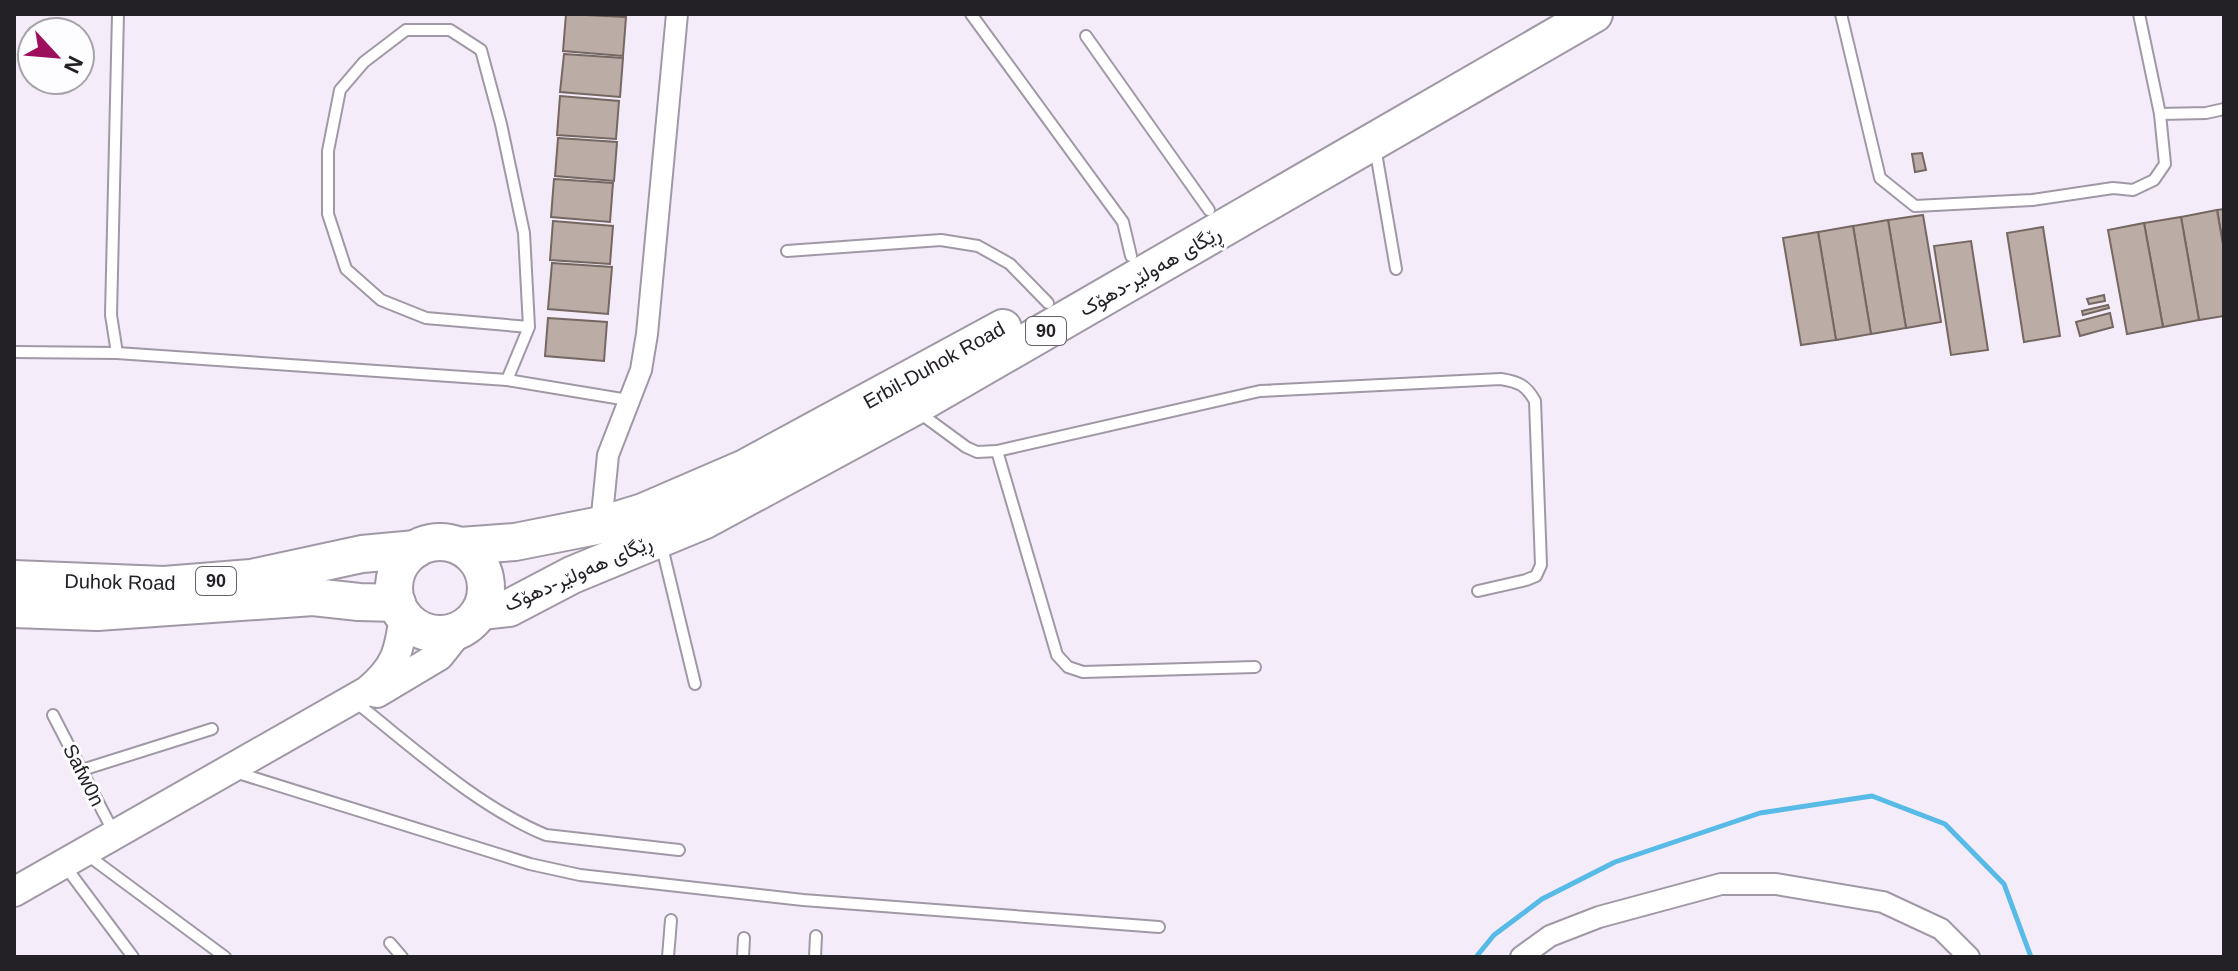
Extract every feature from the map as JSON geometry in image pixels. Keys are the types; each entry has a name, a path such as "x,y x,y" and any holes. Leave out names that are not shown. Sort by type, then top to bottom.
{"highway":[{"name":"Erbil-Duhok Road","path":"460,546 515,542 601,525 643,512 745,468 1131,256 1544,14"},
{"name":"ڕێگای هەولێر-دهۆک","path":"470,621 509,608 572,575 705,520 912,408 1594,14"},
{"name":"90","path":"416,549 430,543 445,542 460,546"},
{"path":"460,546 481,567 486,581 486,596 470,621"},
{"path":"400,609 394,588 397,573 416,549"},
{"name":"Duhok Road","path":"14,579 164,585 251,578 329,560 416,549"},
{"name":"Duhok Road","path":"14,609 97,612 313,597 400,609"},
{"name":"90","path":"400,609 415,627 429,633 444,634 470,621"}],"street":[{"path":"601,525 608,455 641,370 647,334 677,14"},
{"path":"14,892 367,691 383,677 399,649 400,609"},
{"path":"311,724 358,704 439,656 470,621"},
{"path":"1521,957 1550,936 1599,917 1721,884 1776,884 1883,902 1941,929 1969,957"}],"lane":[{"path":"117,353 111,315 118,14"},
{"path":"971,14 1123,222 1131,256"},
{"path":"1841,14 1880,178 1915,206 2032,200 2113,188 2133,190 2154,180 2165,164 2160,114 2139,14"},
{"path":"507,380 529,327 524,233 501,124 481,50 450,30 406,30 364,62 340,90 328,151 328,214 346,269 381,300 426,318 529,327"},
{"path":"1086,36 1209,210"},
{"path":"2160,114 2206,113 2224,109"},
{"path":"1374,141 1396,269"},
{"path":"787,251 941,240 978,246 1010,264 1048,303"},
{"path":"14,352 117,353 507,380 628,400"},
{"path":"912,408 977,452 997,451 1260,391 1501,379 1517,382 1527,387 1535,401 1541,565 1536,576 1478,591"},
{"path":"997,451 1057,655 1068,667 1083,672 1255,667"},
{"path":"659,537 695,684"},
{"path":"358,704 464,786 527,827 546,835 679,850"},
{"name":"Safw0n","path":"53,715 115,835"},
{"path":"82,770 212,729"},
{"path":"229,770 530,864 580,875 803,900 1159,927"},
{"path":"74,859 133,957"},
{"path":"74,859 225,957"},
{"path":"668,957 671,920"},
{"path":"815,957 816,936"},
{"path":"743,957 744,938"},
{"path":"390,943 402,957"}],"building":[{"path":"566,14 626,17 623,56 563,51"},
{"path":"564,54 623,58 620,97 560,92"},
{"path":"560,96 619,101 616,139 557,135"},
{"path":"558,138 617,142 614,181 555,176"},
{"path":"1922,153 1926,170 1915,172 1912,154"},
{"path":"554,179 613,183 610,222 551,217"},
{"path":"2224,209 2224,250 2217,210"},
{"path":"2217,210 2224,250 2224,316 2199,320 2181,217"},
{"path":"1923,215 1941,322 1906,328 1888,220"},
{"path":"2181,217 2199,320 2163,327 2144,223"},
{"path":"1888,220 1906,328 1871,334 1853,226"},
{"path":"553,221 613,226 610,264 550,260"},
{"path":"2144,223 2163,327 2127,334 2108,230"},
{"path":"1853,226 1871,334 1836,340 1818,232"},
{"path":"2043,227 2060,336 2024,342 2007,233"},
{"path":"1818,232 1836,340 1801,345 1783,238"},
{"path":"1971,241 1988,350 1951,355 1934,246"},
{"path":"552,263 612,267 608,314 548,309"},
{"path":"2104,295 2105,301 2089,304 2087,299"},
{"path":"2108,305 2109,308 2083,315 2082,311"},
{"path":"2110,313 2113,327 2080,336 2076,322"},
{"path":"548,318 607,322 604,361 545,356"}],"waterway":[{"path":"1476,957 1494,935 1542,899 1615,862 1760,813 1872,796 1945,824 2004,884 2031,957"}]}
